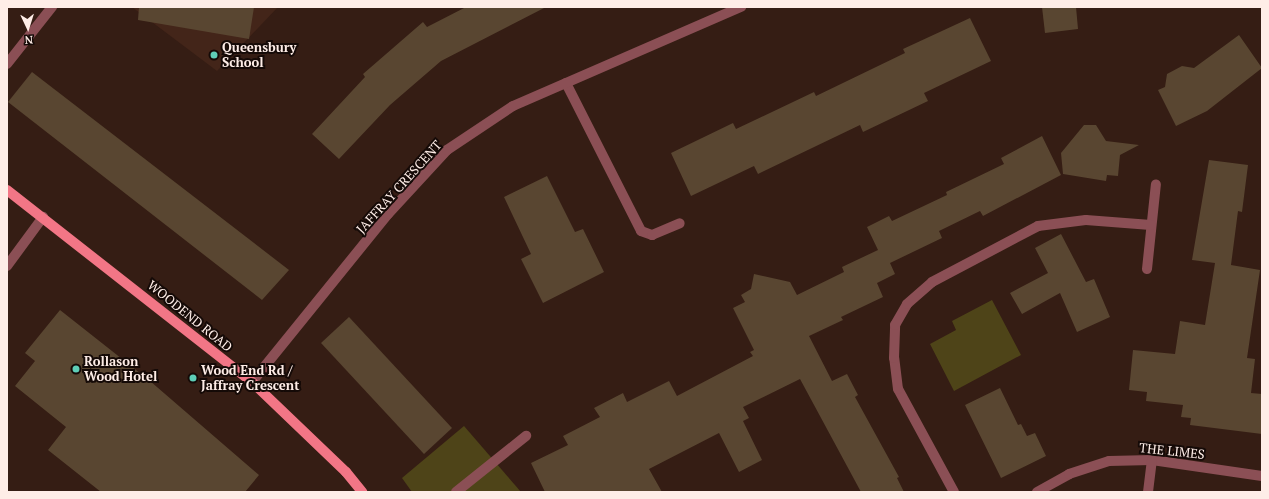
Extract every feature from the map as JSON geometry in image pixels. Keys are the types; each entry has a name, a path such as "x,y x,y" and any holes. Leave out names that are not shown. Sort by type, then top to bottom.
{"main road":[{"name":"WOODEND ROAD","path":"7,190 252,382 346,472 362,492"}],"street":[{"path":"7,64 52,7"},
{"name":"JAFFRAY CRESCENT","path":"252,382 388,214 447,150 513,106 741,7"},
{"path":"566,83 641,232 652,235 680,223"},
{"path":"1147,269 1156,184"},
{"path":"7,266 43,217"},
{"path":"954,492 898,389 894,358 894,325 907,304 932,282 1038,226 1086,220 1151,225"},
{"path":"456,492 526,436"},
{"path":"1148,492 1152,460"},
{"name":"THE LIMES","path":"1037,492 1069,474 1109,461 1152,460 1262,476"}],"shaded area":[{"name":"Queensbury School","path":"132,7 278,7 217,71"},
{"path":"992,300 1021,355 954,391 930,344 956,330 952,321"},
{"path":"464,426 521,492 412,492 402,478"}],"building":[{"path":"139,7 254,7 249,39 138,20"},
{"path":"466,7 546,7 441,61 390,105 339,159 312,134 365,77 363,74 423,22 427,27"},
{"path":"1042,7 1076,7 1078,29 1045,33"},
{"path":"970,18 991,61 924,93 928,101 863,132 860,125 758,174 754,166 691,196 671,153 733,123 736,129 814,92 816,96 905,53 903,49"},
{"path":"1239,35 1262,68 1207,111 1176,126 1158,90 1165,87 1167,74 1182,66 1194,68"},
{"path":"32,72 289,270 262,300 8,102"},
{"path":"1084,125 1096,125 1106,141 1139,145 1120,155 1118,176 1107,175 1106,181 1063,174 1061,153"},
{"path":"1042,136 1061,175 983,216 980,211 939,231 942,238 890,263 895,274 877,283 883,297 841,317 843,320 809,336 832,381 847,374 858,395 855,397 899,477 897,478 904,492 861,492 800,379 743,407 749,418 743,421 762,460 739,472 719,433 649,469 662,492 545,492 531,463 568,445 563,436 600,417 594,408 623,393 627,402 669,381 677,396 753,356 750,352 754,350 733,308 745,302 741,295 751,289 754,274 790,282 797,295 844,272 842,267 878,250 867,227 889,216 892,221 947,195 946,192 1004,164 1001,158"},
{"path":"1209,160 1248,165 1242,212 1238,211 1231,265 1260,270 1247,358 1255,359 1251,393 1262,394 1262,434 1190,425 1191,418 1181,417 1183,405 1146,401 1147,392 1129,390 1133,350 1175,354 1180,321 1205,325 1215,263 1192,260"},
{"path":"547,176 575,232 583,229 604,272 543,303 521,259 531,254 504,197"},
{"path":"1061,234 1086,282 1094,279 1110,317 1077,332 1060,293 1022,314 1010,293 1048,273 1035,248"},
{"path":"60,310 150,381 259,475 245,492 101,492 48,450 66,427 15,386 35,361 25,353"},
{"path":"349,317 452,428 424,454 321,343"},
{"path":"1000,388 1018,425 1021,424 1027,436 1035,433 1046,456 1001,478 965,405"}],"place":[{"name":"Queensbury School","path":"214,55"},
{"name":"Rollason Wood Hotel","path":"76,369"},
{"name":"Wood End Rd / Jaffray Crescent","path":"193,378"}]}
